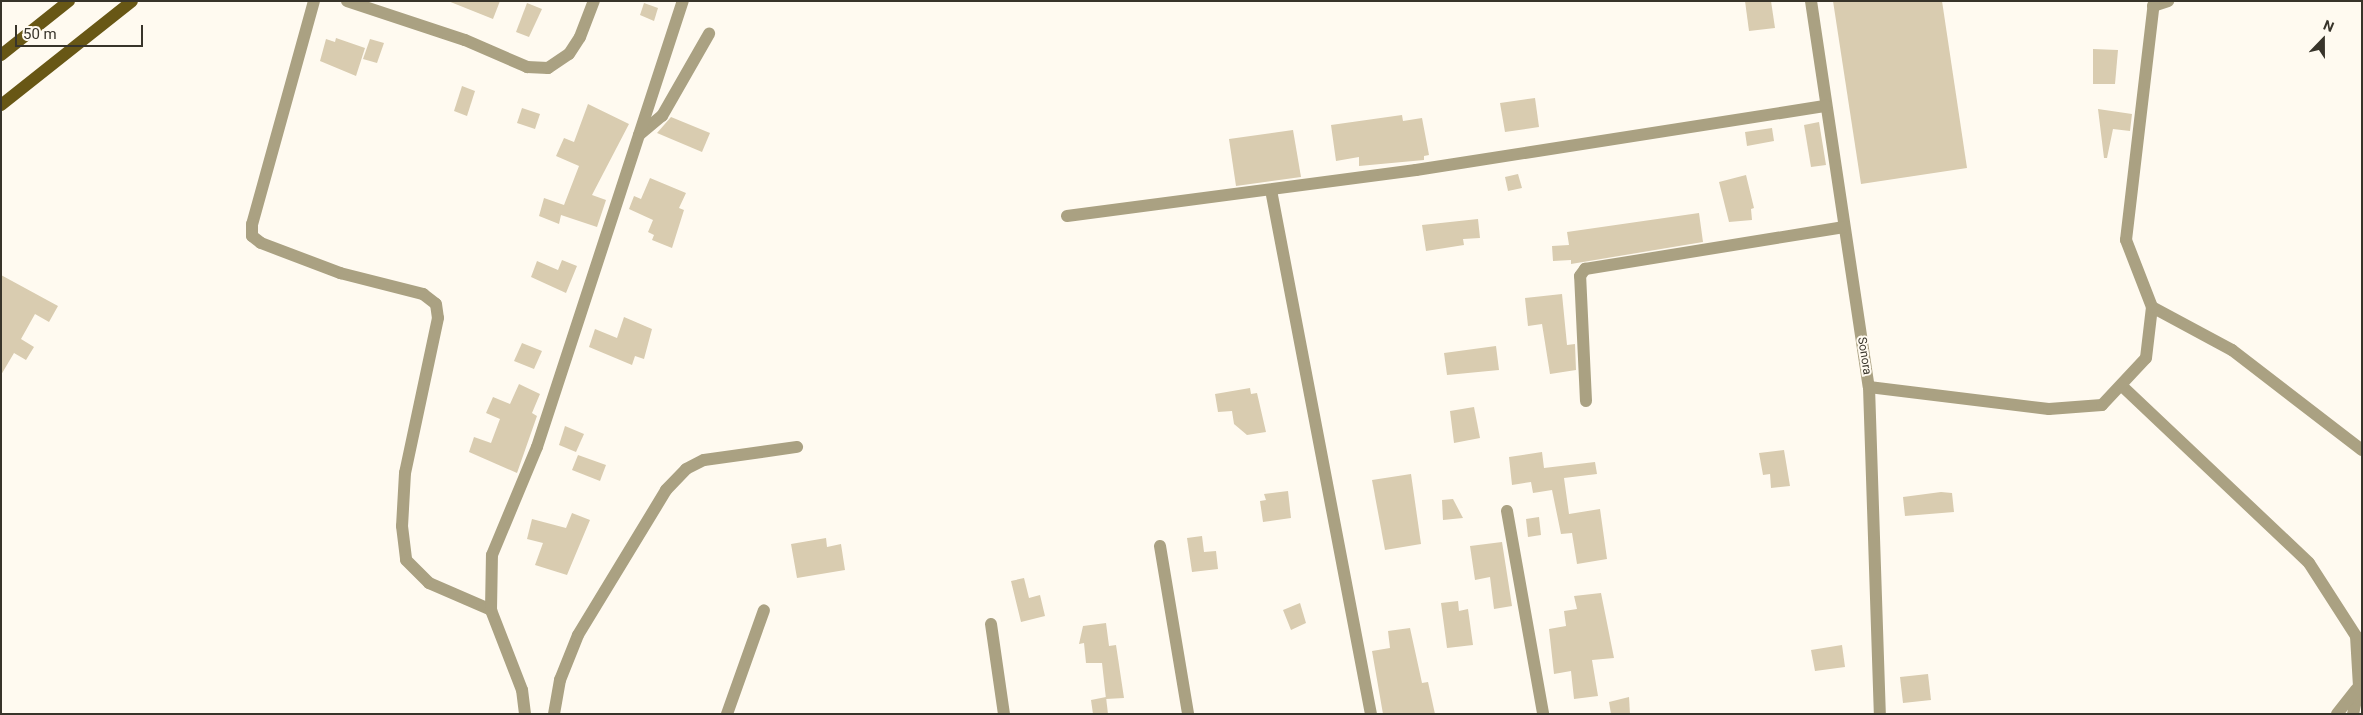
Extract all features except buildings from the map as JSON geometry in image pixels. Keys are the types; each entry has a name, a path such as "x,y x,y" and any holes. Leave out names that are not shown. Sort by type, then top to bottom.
{"main road":[{"path":"1,55 70,1"},
{"path":"1,105 132,1"}],"street":[{"path":"314,1 252,224 252,236 260,243 340,273 423,294 436,304 438,318 405,473 402,526 406,560 428,583 491,610"},
{"path":"347,1 466,40 527,67 548,68 569,54 580,37 594,1"},
{"path":"525,714 522,690 491,610 490,573 494,548 537,447 683,1"},
{"name":"Sonora","path":"1811,1 1843,227 1869,387 1880,714"},
{"path":"1869,387 2049,409 2102,405 2122,386 2146,358 2152,307 2126,240 2153,4 2168,1"},
{"path":"639,135 662,116 709,34"},
{"path":"1067,216 1271,190 1826,106"},
{"path":"1271,190 1371,714"},
{"path":"1586,401 1580,276 1585,268 1843,227"},
{"path":"2152,307 2232,350 2362,450"},
{"path":"2122,386 2309,563 2356,636 2359,686 2353,714"},
{"path":"554,714 560,680 578,635 622,557 666,490 686,469 704,460 797,447"},
{"path":"1507,511 1543,714"},
{"path":"1160,546 1188,714"},
{"path":"727,714 764,610"},
{"path":"991,624 1004,714"},
{"path":"2337,714 2359,686"}]}
